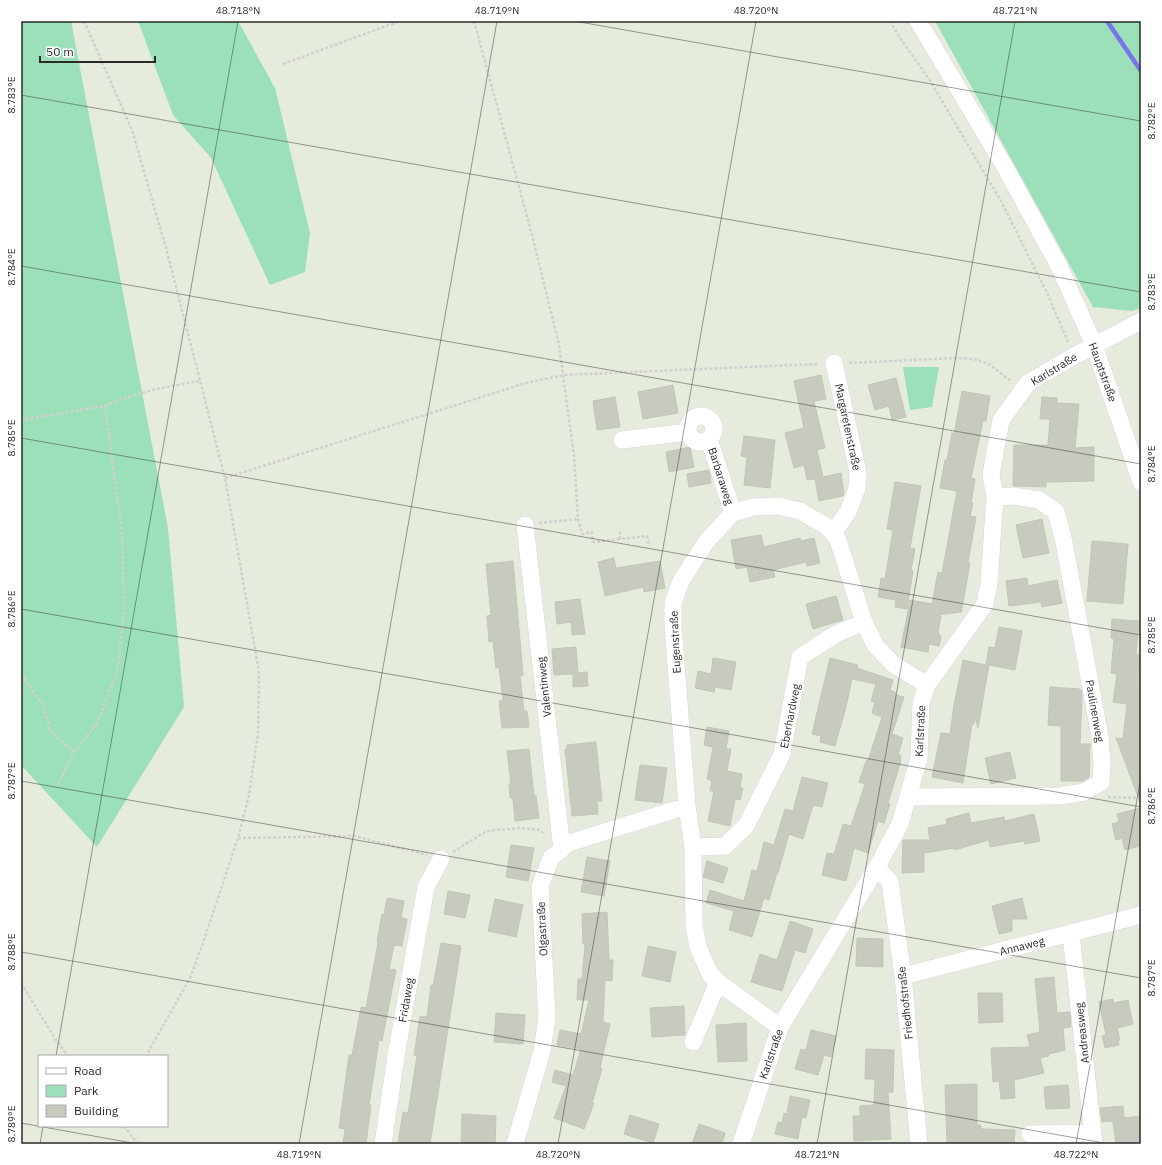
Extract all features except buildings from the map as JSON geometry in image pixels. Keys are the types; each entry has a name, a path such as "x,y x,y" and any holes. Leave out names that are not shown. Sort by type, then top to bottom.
{"street":[{"name":"Hauptstraße","path":"918,21 1005,167 1059,266 1094,345 1141,482"},
{"name":"Karlstraße","path":"741,1144 780,1027 877,867 900,824 919,758 921,703 927,685 985,604 989,583 995,497 991,475 1001,420 1028,383 1094,345 1141,321"},
{"name":"Margaretenstraße","path":"832,532 848,512 857,488 858,472 834,363"},
{"name":"Barbaraweg","path":"622,440 688,432 696,442 705,442 709,439 733,513"},
{"name":"Paulinenweg","path":"995,497 1014,496 1039,500 1056,512 1064,542 1100,737 1102,764 1101,782"},
{"path":"733,513 753,508 780,506 800,511 826,526 838,540 864,622 875,645 893,664 927,685"},
{"name":"Eugenstraße","path":"733,513 706,542 681,581 673,603 673,625 687,806 693,847 694,925 698,947 710,974 718,982 780,1027"},
{"name":"Valentinweg","path":"525,525 562,849"},
{"name":"Eberhardweg","path":"693,847 725,846 746,826 782,754 800,657 836,634 864,622"},
{"path":"908,797 1060,796 1084,792 1101,782"},
{"name":"Olgastraße","path":"515,1144 542,1051 547,1018 540,886 551,858 569,843 687,806"},
{"name":"Fridaweg","path":"383,1144 396,1056 426,886 441,859"},
{"name":"Friedhofstraße","path":"877,867 890,882 903,976 919,1144"},
{"name":"Annaweg","path":"903,976 1141,915"},
{"name":"Andreasweg","path":"1030,1134 1093,1138 1071,934"},
{"path":"693,1042 718,982"}],"path":[{"path":"84,21 132,130 166,248 225,478 259,672 258,733 249,795 238,838 190,978 147,1055"},
{"path":"283,64 400,21"},
{"path":"474,21 531,231 559,345 574,456 578,518 582,534 592,532 593,542 648,536 649,546"},
{"path":"890,21 900,38 929,78 1001,201 1047,293 1074,356"},
{"path":"225,478 526,383 563,375 956,358 974,359 989,364 1023,390"},
{"path":"21,420 105,406 121,399 156,389 199,381"},
{"path":"58,785 74,752 96,725 117,673 124,614 122,533 105,406"},
{"path":"552,521 578,518"},
{"path":"620,531 620,539"},
{"path":"21,674 44,706 50,730 74,752"},
{"path":"1101,782 1108,797 1141,798"},
{"path":"238,838 355,836 441,859 487,831 521,828 540,830 545,834"},
{"path":"21,984 56,1040 67,1055"},
{"path":"125,1127 138,1144"}],"green space":[{"path":"21,21 71,21 168,528 184,707 97,847 21,765"},
{"path":"138,21 238,21 275,88 310,233 305,272 270,285 211,158 173,115"},
{"path":"935,21 1141,21 1141,308 1132,311 1093,307"},
{"path":"903,367 939,367 932,407 910,410"}],"waterway":[{"path":"1107,21 1141,71"}]}
